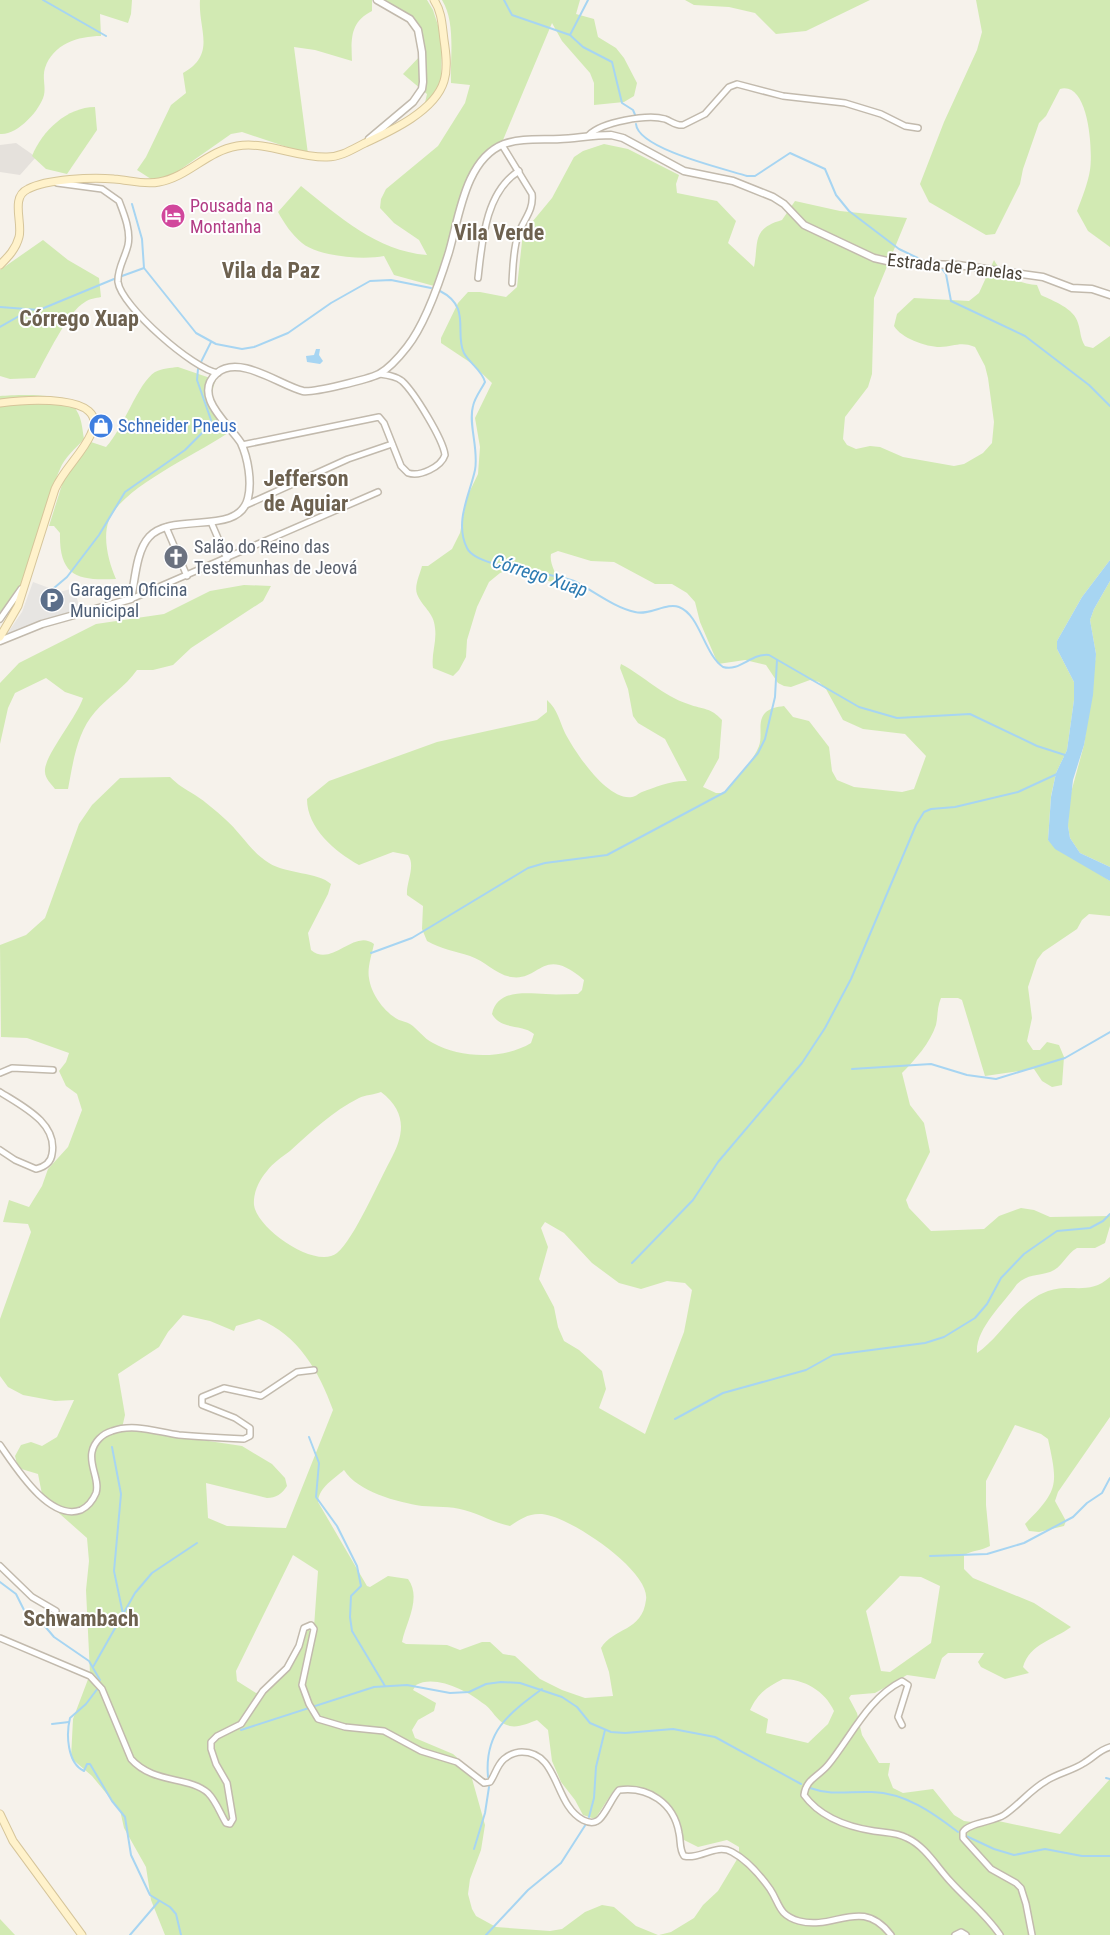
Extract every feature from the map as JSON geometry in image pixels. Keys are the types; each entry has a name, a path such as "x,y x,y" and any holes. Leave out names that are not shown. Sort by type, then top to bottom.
{"main road":[{"path":"0,265 16,246 19,236 18,206 21,194 26,189 38,185 108,178 153,183 161,182 180,176 220,150 239,145 259,146 327,157 346,153 383,135 418,113 442,85 446,67 445,47 440,11 434,0"},
{"path":"0,404 20,401 62,402 86,409 93,415 95,423 85,445 60,477 54,490 29,576 12,620 0,637"},
{"path":"0,1814 13,1841 82,1935"}],"street":[{"path":"364,143 412,102 422,90 423,82 422,52 418,30 410,19 377,0"},
{"path":"589,135 604,126 647,118 683,125 705,114 729,88 737,84 783,96 845,103 881,114 905,126 918,128"},
{"name":"Estrada de Panelas","path":"502,145 514,141 611,135 623,138 684,171 733,181 753,188 784,204 804,225 874,258 896,263 958,265 1044,277 1072,288 1092,289 1110,295"},
{"path":"379,374 406,349 414,337 442,272 463,198 479,165 485,157 502,145 532,194 533,202 532,209 517,236 512,283"},
{"path":"478,278 489,215 502,187 519,171"},
{"path":"54,183 102,189 119,200 128,234 128,244 118,276 118,285 132,306 163,338 198,366 218,373"},
{"path":"242,445 374,416 382,420 401,466 411,474 436,466 441,463 445,455 437,432 406,386 395,377 379,374 315,391 290,387 252,371 237,368 226,369 218,373 209,388 210,399 215,410 242,445 250,486 246,504"},
{"path":"131,599 146,542 156,531 166,527 211,522 233,516 246,504 348,459 392,444"},
{"path":"0,641 42,624 131,599 378,492"},
{"path":"211,522 226,559"},
{"path":"166,527 187,576"},
{"path":"0,619 29,576"},
{"path":"0,1073 12,1068 53,1070"},
{"path":"0,1092 45,1124 52,1139 53,1150 52,1158 47,1164 36,1169 15,1160 0,1150"},
{"path":"0,1445 34,1489 56,1508 74,1512 86,1508 94,1498 97,1484 92,1452 99,1438 111,1431 128,1427 177,1434 244,1439 250,1436 250,1428 235,1418 202,1405 202,1397 224,1388 261,1396 298,1372 314,1370"},
{"path":"0,1566 32,1597 56,1611"},
{"path":"0,1638 90,1676 102,1689 130,1759 136,1765 159,1776 203,1789 214,1801 226,1823 230,1824 233,1820 227,1783 210,1748 211,1742 244,1720 263,1691 287,1668 299,1646 304,1628 311,1625 314,1629 302,1685 309,1704 318,1718 345,1727 384,1731 421,1751 457,1762 484,1783 490,1782 504,1759 516,1752 528,1752 547,1764 565,1804 574,1814 589,1823 596,1822 601,1818 619,1790 648,1793 658,1798 674,1815 684,1856 690,1858 723,1849 731,1852 755,1870 771,1891 776,1905 783,1914 799,1921 812,1923 854,1914 868,1917 878,1922 891,1935"},
{"path":"902,1725 898,1717 908,1686 902,1681 892,1686 860,1719 828,1766 809,1781 804,1795 810,1803 844,1824 871,1831 898,1833 919,1845 950,1882 991,1922 1000,1935"},
{"path":"1032,1935 1026,1904 1020,1888 1016,1883 991,1869 963,1838 962,1832 968,1826 984,1824 1000,1817 1017,1806 1046,1780 1074,1769 1102,1750 1110,1747"},
{"path":"955,1935 961,1932 966,1935"}],"shaded area":[{"path":"16,143 36,157 20,175 0,172 0,145"},
{"name":"Garagem Oficina Municipal","path":"33,582 60,592 74,588 80,609 7,634 22,612"}],"green space":[{"path":"0,0 132,0 128,23 100,14 101,36 75,40 60,47 54,53 45,68 44,95 38,108 20,127 6,134 0,134"},
{"path":"200,0 372,0 372,11 359,20 353,32 352,61 315,50 294,47 308,154 242,132 231,134 161,181 151,179 137,170 146,157 171,105 186,93 183,73 200,58 204,41"},
{"path":"373,0 427,0 433,10 442,38 441,85 424,107 427,94 403,74 422,54 415,24 397,10"},
{"path":"442,0 580,0 576,14 594,19 598,37 616,48 624,58 637,83 634,96 624,102 594,105 594,83 590,73 562,41 552,23 503,140 483,158 457,207 448,248 434,286 394,275 384,256 365,258 342,256 319,252 310,248 295,236 278,212 301,186 344,220 375,239 391,247 427,255 419,240 394,223 380,208 381,199 386,189 438,146 465,103 470,85 451,83 451,29"},
{"path":"685,0 870,0 806,31 776,34 755,13 729,7 694,5"},
{"path":"976,0 1110,0 1110,247 1088,231 1077,211 1089,175 1091,148 1083,106 1070,89 1060,89 1046,116 1039,123 1023,169 1020,184 995,234 986,235 929,202 920,184 944,122 977,50 982,32"},
{"path":"95,107 97,130 67,174 46,169 32,156 42,138 57,122 75,111"},
{"path":"604,144 628,149 679,175 676,184 677,193 717,201 736,221 728,243 754,267 758,238 761,232 782,220 795,201 840,211 907,218 874,298 872,374 868,387 845,417 843,439 847,445 856,449 870,446 880,447 903,457 954,466 964,464 983,453 992,443 994,422 988,378 985,366 975,347 965,344 945,347 928,345 908,338 894,326 897,314 914,298 969,301 979,293 994,260 1001,270 1012,278 1037,285 1041,295 1068,309 1076,318 1085,346 1093,348 1110,336 1110,560 1082,597 1057,641 1057,649 1074,682 1074,700 1067,750 1056,773 1051,796 1048,840 1110,881 1110,916 1089,914 1082,920 1077,929 1043,952 1037,960 1028,987 1032,1018 1027,1041 1033,1050 1040,1050 1047,1042 1059,1045 1064,1057 1062,1085 1052,1087 1042,1081 1034,1069 985,1076 962,1000 958,998 941,998 936,1025 930,1038 917,1057 902,1073 910,1105 924,1123 930,1152 906,1200 909,1208 931,1231 984,1229 999,1216 1021,1208 1034,1210 1050,1217 1110,1216 1110,1226 1105,1243 1095,1248 1077,1248 1054,1270 1029,1277 1017,1284 985,1326 978,1344 977,1353 1027,1303 1037,1296 1057,1289 1095,1286 1110,1277 1110,1417 1058,1492 1055,1501 1066,1521 1064,1526 1039,1532 1029,1531 1025,1524 1050,1494 1054,1477 1053,1467 1048,1439 1041,1434 1015,1425 986,1481 990,1546 964,1555 964,1569 973,1578 1034,1603 1071,1627 1031,1652 1023,1667 1029,1673 1005,1679 981,1667 978,1662 984,1653 948,1653 942,1658 935,1679 907,1675 875,1693 851,1695 849,1698 857,1713 862,1735 879,1763 890,1763 888,1775 893,1788 903,1793 933,1789 954,1815 964,1821 972,1822 989,1819 1060,1834 1110,1779 1110,1935 659,1935 671,1932 694,1918 703,1905 718,1891 739,1856 739,1847 727,1840 698,1847 680,1838 672,1810 643,1791 620,1788 612,1793 595,1819 583,1815 575,1800 561,1782 552,1761 548,1730 537,1720 524,1725 510,1726 499,1720 477,1699 460,1689 442,1683 424,1682 416,1685 413,1690 436,1703 434,1711 418,1720 412,1730 415,1738 453,1754 469,1768 485,1825 481,1850 470,1879 468,1894 476,1916 496,1927 550,1931 562,1929 585,1912 602,1905 614,1907 636,1926 658,1935 165,1935 151,1900 146,1867 124,1828 120,1810 92,1776 71,1758 73,1719 90,1674 86,1590 89,1561 87,1538 43,1499 38,1474 18,1468 15,1456 21,1445 31,1442 42,1446 57,1437 74,1400 55,1401 23,1395 8,1387 0,1376 0,1319 31,1232 28,1224 3,1222 9,1200 29,1207 42,1186 48,1169 68,1147 82,1110 77,1094 66,1086 59,1071 66,1062 69,1053 27,1038 1,1037 0,945 26,935 45,918 79,824 92,805 120,778 170,777 231,824 257,853 269,863 276,867 318,877 331,884 328,894 308,933 311,950 319,954 327,954 359,941 366,940 374,944 369,970 370,984 375,996 383,1007 393,1017 410,1024 429,1041 456,1052 483,1055 509,1052 520,1048 531,1043 534,1034 506,1025 496,1019 492,1014 500,1000 506,996 521,993 578,994 582,990 584,980 559,965 543,967 521,977 511,977 500,973 475,958 427,941 422,929 423,906 407,895 411,869 408,855 393,852 359,865 332,846 317,829 308,810 307,799 329,781 437,742 537,720 547,712 547,700 556,711 565,733 576,752 602,784 612,791 622,796 632,797 664,784 687,781 665,739 638,723 633,716 628,689 620,668 621,664 670,696 710,711 722,720 719,758 703,787 716,793 724,793 756,753 760,742 761,720 765,713 774,708 784,706 793,717 809,721 829,747 832,771 837,780 854,787 902,792 914,789 926,756 905,734 863,729 843,720 826,689 819,682 810,680 791,687 784,686 778,683 766,665 745,660 718,664 700,622 695,602 687,593 672,584 655,584 614,562 591,561 558,551 551,554 551,558 558,584 511,569 500,573 489,582 477,607 467,640 466,657 459,670 453,676 433,668 434,622 417,594 417,584 422,566 428,566 452,549 460,533 467,497 478,474 480,447 475,418 492,383 471,363 441,343 441,338 458,303 468,292 480,292 506,297 517,287 523,233 552,198 574,157 583,151","holes":["381,1092 395,1107 401,1124 399,1142 358,1224 344,1246 337,1253 328,1257 302,1252 276,1235 258,1215 254,1200 259,1183 272,1165 314,1129 349,1103 364,1096","545,1222 564,1233 592,1263 619,1283 641,1289 667,1281 685,1283 692,1290 684,1332 645,1434 599,1408 606,1389 602,1371 579,1350 564,1341 558,1327 554,1307 539,1279 548,1247 541,1228","183,1315 210,1321 234,1331 236,1326 259,1319 285,1334 314,1368 333,1410 286,1528 227,1526 208,1518 206,1483 267,1498 273,1497 281,1493 287,1486 285,1478 272,1464 242,1446 122,1428 125,1415 118,1374 159,1347 168,1332","344,1470 350,1478 368,1490 390,1499 422,1506 459,1509 510,1526 533,1514 542,1514 570,1524 606,1547 636,1575 644,1588 646,1600 639,1618 633,1624 613,1636 601,1648 609,1672 613,1696 585,1698 562,1690 540,1679 515,1656 503,1654 490,1642 482,1642 460,1650 447,1645 406,1644 402,1642 412,1610 414,1594 412,1586 408,1579 388,1576 370,1587 367,1586 318,1502 321,1492","293,1555 318,1571 314,1627 304,1627 287,1666 274,1683 256,1693 237,1681 236,1671","900,1576 921,1577 940,1586 931,1643 890,1672 881,1671 866,1611","783,1679 799,1681 819,1692 830,1704 834,1711 828,1724 808,1743 766,1733 768,1719 750,1710 760,1695"]},
{"path":"43,240 68,260 99,278 101,297 87,301 71,315 35,378 10,379 0,376 0,270"},
{"path":"178,367 216,380 213,387 214,401 219,413 231,431 146,483 117,507 109,520 106,535 109,558 116,579 81,577 67,567 63,559 60,533 54,526 49,526 65,475 91,442 106,447 113,439 148,378 155,372"},
{"path":"38,395 59,398 67,402 78,413 84,439 62,465 54,485 36,546 21,585 11,601 0,612 0,396"},
{"path":"1110,581 1110,867 1080,853 1070,838 1068,826 1069,800 1084,745 1096,654 1090,620"},
{"path":"244,585 271,586 263,601 191,648 173,665 153,670 137,670 95,712 80,738 68,789 55,789 46,776 46,765 83,698 65,692 46,678 15,693 8,708 0,744 0,683 19,663 96,624 164,614 210,591"},
{"path":"0,1919 15,1935 0,1935"}],"water":[{"path":"316,349 320,349 319,355 323,361 320,364 307,362 306,356 314,355"},
{"path":"1110,560 1110,581 1090,620 1096,654 1093,695 1084,745 1073,780 1068,826 1070,838 1080,853 1110,867 1110,881 1055,849 1048,840 1051,797 1056,773 1067,750 1074,700 1074,682 1057,649 1057,641 1082,597"}],"waterway":[{"name":"Córrego Xuap","path":"43,0 106,36"},
{"path":"504,0 512,15 570,35 583,47 612,62 622,103 633,110 636,117"},
{"path":"570,35 588,0"},
{"path":"636,124 640,133 651,142 666,150 747,176 755,176 790,153 825,169 836,195 849,211 899,249 922,260"},
{"path":"132,204 142,239 144,268"},
{"name":"Córrego Xuap","path":"144,268 196,333 216,344 242,349 254,347 288,333 331,303 370,281 391,280 431,288"},
{"path":"122,276 144,268"},
{"path":"942,269 946,274 951,301 1025,336 1089,385 1110,406"},
{"path":"0,307 39,310 114,279"},
{"name":"Córrego Xuap","path":"440,291 450,297 456,305 459,312 461,345 464,353 485,382 473,406 472,421 476,462 462,518 463,538 472,554 490,563 571,580 627,610 640,613 669,606 679,607 692,618 711,653 723,667 735,667 757,657 769,655 859,707 897,718 970,714 1037,746 1065,755"},
{"path":"0,327 28,311"},
{"path":"201,362 211,342"},
{"path":"54,588 67,577 99,535 125,492 185,450 208,427 211,420 197,380 198,369"},
{"path":"371,953 412,938 528,868 545,863 607,855 725,792 758,753 765,739 775,697 777,660"},
{"path":"632,1263 693,1200 718,1162 802,1063 825,1028 851,979 916,825 924,812 931,809 955,807 1018,792 1057,774"},
{"path":"852,1069 931,1064 967,1075 996,1079 1065,1058 1110,1032"},
{"path":"675,1419 723,1393 806,1370 833,1355 925,1343 944,1337 975,1318 987,1304 1001,1278 1024,1254 1057,1231 1090,1228 1103,1221 1110,1214"},
{"path":"309,1437 319,1463 316,1497 337,1526 357,1566 361,1586 351,1596 350,1617 352,1631 385,1686"},
{"path":"112,1447 121,1494 114,1571 123,1614"},
{"path":"930,1556 987,1554 1024,1543 1073,1517 1087,1503 1102,1493 1110,1478"},
{"path":"93,1667 135,1593 152,1573 197,1543"},
{"path":"0,1582 16,1594 24,1610 43,1624 54,1637 89,1661 100,1680"},
{"path":"241,1730 374,1687 407,1685 450,1693 469,1692 486,1684 501,1682 520,1683 562,1697 577,1707 590,1723 611,1732 625,1733 673,1729 715,1737 801,1784"},
{"path":"98,1688 86,1704 70,1718 68,1740 71,1755 78,1767 84,1771 87,1764 90,1764 112,1801 125,1817 131,1855 150,1895 170,1907 176,1914 181,1935"},
{"path":"488,1777 488,1761 494,1736 509,1716 542,1689"},
{"path":"52,1724 69,1722"},
{"path":"589,1817 594,1798 596,1767 605,1730"},
{"path":"1106,1778 1110,1779"},
{"path":"474,1849 485,1813 489,1787"},
{"path":"810,1788 826,1792 872,1792 896,1796 918,1805 958,1832"},
{"path":"486,1935 528,1890 561,1863 586,1824"},
{"path":"964,1835 994,1849 1014,1855 1045,1849 1082,1856 1110,1856"},
{"path":"130,1935 159,1901"}],"place":[{"name":"Pousada na Montanha","path":"173,216"},
{"name":"Schneider Pneus","path":"101,426"},
{"name":"Salão do Reino das Testemunhas de Jeová","path":"176,557"},
{"name":"Garagem Oficina Municipal","path":"52,600"}],"district":[{"name":"Vila Verde","path":"499,232"},
{"name":"Vila da Paz","path":"271,270"},
{"name":"Córrego Xuap","path":"79,318"},
{"name":"Jefferson de Aguiar","path":"306,490"},
{"name":"Schwambach","path":"81,1618"}]}
